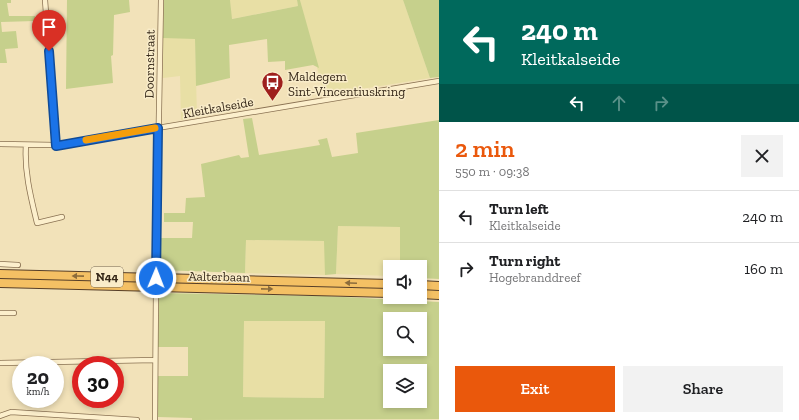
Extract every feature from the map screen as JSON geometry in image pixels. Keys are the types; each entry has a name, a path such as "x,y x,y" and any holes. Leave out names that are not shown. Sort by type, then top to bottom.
{"highway":[{"name":"Aalterbaan","path":"0,274 383,284"},
{"name":"Aalterbaan","path":"0,283 383,293"},
{"path":"427,285 439,286"},
{"path":"427,295 439,296"}],"street":[{"path":"46,0 56,146"},
{"name":"Doornstraat","path":"156,278 161,0"},
{"name":"Kleitkalseide","path":"0,144 56,146 439,81"},
{"path":"26,145 25,158 29,189 37,223 62,216"},
{"path":"0,264 18,265"},
{"path":"155,420 156,287"},
{"path":"0,313 14,314"},
{"path":"0,363 155,360"},
{"path":"0,416 12,412 137,420"}],"shaded area":[{"path":"230,0 297,0 298,6 231,19"},
{"path":"300,0 403,0 430,78 324,95"},
{"path":"163,38 195,38 197,117 181,120 180,76 163,78"},
{"path":"338,226 400,227 400,260 383,260 383,276 336,274"},
{"path":"246,240 325,241 325,275 245,273"},
{"path":"244,320 325,321 324,398 243,397"}],"green space":[{"path":"0,0 11,0 11,3 7,3 9,16 35,16 35,21 1,22 2,32 16,31 18,48 5,49 7,63 0,63"},
{"path":"67,0 129,0 130,12 114,15 113,55 111,56 113,83 66,89"},
{"path":"164,0 230,0 232,19 298,6 297,0 300,0 319,68 313,65 285,70 285,61 268,62 267,39 229,45 230,78 196,86 195,39 163,38"},
{"path":"403,0 439,0 439,77 430,78"},
{"path":"252,118 259,155 320,145 318,140 327,138 332,157 358,153 356,133 439,120 439,279 427,278 427,260 400,260 400,227 338,226 336,274 325,275 324,241 246,240 245,273 160,270 160,238 192,238 193,222 164,222 164,213 185,213 186,198 205,197 201,164 239,155 241,158 249,157 243,119"},
{"path":"159,293 325,296 383,299 383,304 427,304 427,301 439,302 439,419 192,420 192,418 158,417 158,376 188,376 188,347 158,347","holes":["244,321 325,321 324,398 243,397"]}],"slow traffic":[{"path":"86,140 155,128"}],"place":[{"name":"Maldegem Sint-Vincentiuskring","path":"272,102"}],"route":[{"path":"49,51 56,146 158,128 156,278"}]}
